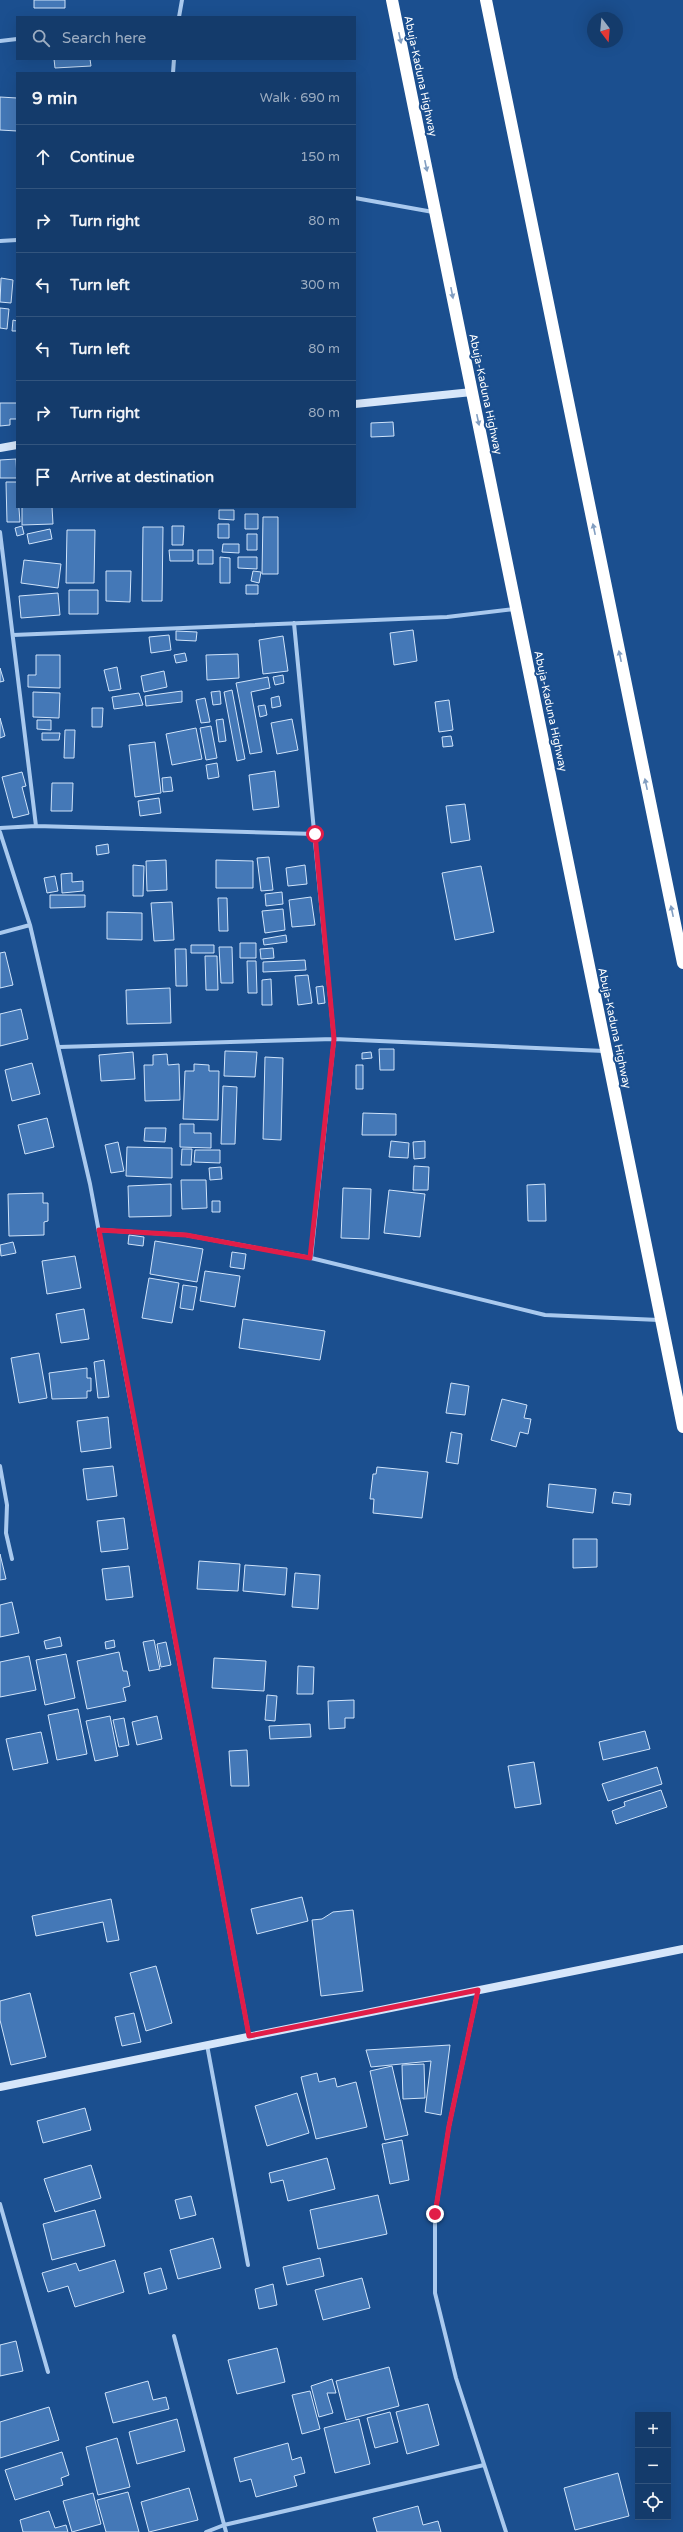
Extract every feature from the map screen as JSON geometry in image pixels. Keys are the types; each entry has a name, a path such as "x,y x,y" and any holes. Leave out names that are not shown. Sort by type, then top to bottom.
{"highway":[{"name":"Abuja-Kaduna Highway","path":"392,0 683,1427"},
{"path":"486,0 683,963"}],"street":[{"path":"179,16 182,0"},
{"path":"0,41 16,39"},
{"path":"173,72 174,60"},
{"path":"356,198 436,212"},
{"path":"0,241 16,240"},
{"path":"356,404 472,392"},
{"path":"0,448 16,445"},
{"path":"0,532 36,826"},
{"path":"13,635 447,616 516,608"},
{"path":"294,623 334,1039 310,1258"},
{"path":"0,828 36,826 315,834"},
{"path":"0,832 30,925 59,1047 99,1230 249,2036"},
{"path":"0,933 30,925"},
{"path":"59,1047 334,1039 607,1052"},
{"path":"99,1230 186,1235 310,1258 545,1315 662,1320"},
{"path":"0,1466 7,1505 6,1534 12,1559"},
{"path":"0,2087 683,1948"},
{"path":"478,1990 449,2126 435,2214 435,2293 456,2378 506,2532"},
{"path":"207,2044 248,2265"},
{"path":"0,2204 48,2372"},
{"path":"174,2336 226,2532"},
{"path":"206,2532 224,2525 484,2465"}],"building":[{"path":"34,0 65,0 65,8 34,8"},
{"path":"54,60 90,60 91,66 55,68"},
{"path":"0,97 16,98 16,131 0,130"},
{"path":"1,278 13,280 11,303 0,302"},
{"path":"0,308 9,309 7,329 0,328"},
{"path":"13,320 16,321 16,331 12,331"},
{"path":"0,403 16,403 16,419 10,419 10,425 0,426"},
{"path":"393,422 394,436 371,437 371,423"},
{"path":"16,459 16,478 0,478 0,460"},
{"path":"6,482 16,482 16,508 19,508 20,522 7,522"},
{"path":"22,508 52,508 53,524 22,525"},
{"path":"219,510 234,510 234,520 219,519"},
{"path":"245,514 258,514 258,529 245,529"},
{"path":"263,517 278,517 278,574 262,574"},
{"path":"218,524 229,524 229,538 218,538"},
{"path":"22,526 24,534 17,536 15,528"},
{"path":"172,526 184,526 183,545 172,545"},
{"path":"143,527 163,527 162,601 142,601"},
{"path":"50,529 52,539 29,544 27,534"},
{"path":"67,530 95,530 94,583 66,583"},
{"path":"247,534 257,534 257,550 247,550"},
{"path":"223,544 239,544 239,553 222,552"},
{"path":"169,550 193,550 193,561 170,561"},
{"path":"198,550 213,550 213,564 198,564"},
{"path":"220,557 230,558 230,583 220,583"},
{"path":"238,557 257,557 257,569 238,568"},
{"path":"24,560 61,564 58,588 21,583"},
{"path":"106,571 131,571 130,602 106,601"},
{"path":"253,571 261,572 259,583 251,581"},
{"path":"246,585 258,585 258,594 246,594"},
{"path":"69,590 98,590 98,614 69,614"},
{"path":"58,593 60,615 21,618 19,596"},
{"path":"413,630 417,661 394,665 390,633"},
{"path":"176,631 197,632 196,641 176,640"},
{"path":"169,635 171,650 151,653 149,637"},
{"path":"283,636 288,671 263,674 259,640"},
{"path":"185,653 187,661 176,663 174,655"},
{"path":"238,654 239,678 207,680 206,655"},
{"path":"36,655 60,655 60,688 28,687 28,675 36,675"},
{"path":"117,667 121,689 109,691 104,670"},
{"path":"0,668 4,681 0,682"},
{"path":"164,671 167,687 144,692 141,676"},
{"path":"283,675 284,683 275,685 273,677"},
{"path":"268,677 270,688 251,692 262,752 250,754 236,683"},
{"path":"232,690 245,759 237,761 224,692"},
{"path":"182,691 182,702 146,706 145,696"},
{"path":"220,691 221,704 213,705 211,692"},
{"path":"33,692 60,693 59,718 33,717"},
{"path":"139,693 143,705 114,709 112,697"},
{"path":"279,696 281,706 272,708 271,698"},
{"path":"205,698 210,722 201,723 196,700"},
{"path":"449,700 453,730 439,732 435,702"},
{"path":"265,705 267,715 260,717 258,706"},
{"path":"92,708 103,708 102,727 92,727"},
{"path":"0,718 5,736 0,738"},
{"path":"223,719 226,741 219,742 216,720"},
{"path":"292,719 298,750 277,754 271,723"},
{"path":"37,720 51,720 51,730 37,729"},
{"path":"211,726 217,758 206,760 200,728"},
{"path":"196,728 202,759 172,765 166,734"},
{"path":"65,730 75,730 74,758 64,758"},
{"path":"42,733 60,733 59,740 42,740"},
{"path":"451,736 453,746 443,747 442,737"},
{"path":"155,742 161,793 135,797 129,745"},
{"path":"217,763 219,777 208,779 206,765"},
{"path":"275,771 279,807 253,810 249,775"},
{"path":"22,772 26,786 22,787 29,814 13,818 2,777"},
{"path":"171,777 173,791 163,792 162,778"},
{"path":"52,783 73,783 72,811 51,811"},
{"path":"159,798 161,813 140,816 138,801"},
{"path":"465,804 470,840 451,843 446,806"},
{"path":"108,844 109,853 97,855 96,846"},
{"path":"269,857 273,890 261,891 257,858"},
{"path":"166,860 167,890 147,891 146,861"},
{"path":"216,860 253,861 253,888 216,888"},
{"path":"133,865 144,866 143,896 133,896"},
{"path":"305,865 307,884 288,886 286,868"},
{"path":"481,866 494,932 455,940 442,873"},
{"path":"72,873 72,882 83,881 83,891 62,893 61,874"},
{"path":"55,876 58,891 47,893 44,878"},
{"path":"282,892 283,904 266,906 265,894"},
{"path":"50,895 85,895 85,907 50,908"},
{"path":"311,897 315,925 292,927 289,900"},
{"path":"218,898 227,898 228,931 219,931"},
{"path":"172,902 174,940 154,941 151,903"},
{"path":"283,909 285,930 265,933 262,911"},
{"path":"107,912 142,913 142,940 107,939"},
{"path":"286,935 287,942 264,945 263,939"},
{"path":"240,943 256,943 256,958 240,958"},
{"path":"191,945 214,945 214,953 191,953"},
{"path":"219,947 232,947 233,983 221,983"},
{"path":"273,948 274,958 261,959 260,949"},
{"path":"175,949 186,949 187,986 176,986"},
{"path":"5,952 13,985 0,988 0,953"},
{"path":"205,956 217,956 218,990 206,990"},
{"path":"305,960 306,970 263,972 263,962"},
{"path":"247,961 256,961 257,993 248,993"},
{"path":"308,975 312,1003 298,1005 295,976"},
{"path":"271,979 272,1005 262,1005 262,980"},
{"path":"323,986 325,1003 318,1004 316,987"},
{"path":"170,988 171,1023 127,1024 126,990"},
{"path":"21,1009 28,1039 0,1046 0,1014"},
{"path":"379,1049 394,1049 394,1070 380,1070"},
{"path":"225,1051 257,1052 255,1077 224,1076"},
{"path":"133,1052 135,1079 101,1081 99,1055"},
{"path":"371,1052 372,1058 362,1059 362,1053"},
{"path":"167,1054 168,1065 179,1064 180,1100 145,1101 144,1065 153,1065 153,1055"},
{"path":"265,1057 283,1058 281,1140 263,1139"},
{"path":"32,1063 40,1094 12,1101 5,1070"},
{"path":"194,1064 209,1065 209,1071 219,1071 218,1120 183,1119 185,1071 194,1071"},
{"path":"356,1065 363,1065 363,1089 356,1089"},
{"path":"223,1086 237,1087 235,1144 221,1144"},
{"path":"363,1113 396,1114 396,1135 362,1135"},
{"path":"47,1118 54,1147 25,1154 18,1125"},
{"path":"180,1124 194,1124 194,1133 211,1133 211,1148 180,1147"},
{"path":"145,1128 166,1128 165,1142 144,1141"},
{"path":"391,1141 409,1143 408,1158 389,1157"},
{"path":"425,1141 425,1158 414,1159 413,1142"},
{"path":"118,1142 124,1171 111,1173 105,1145"},
{"path":"127,1147 172,1148 172,1178 126,1176"},
{"path":"182,1149 192,1149 191,1165 181,1165"},
{"path":"195,1150 220,1150 220,1163 194,1162"},
{"path":"414,1166 429,1167 428,1190 413,1190"},
{"path":"221,1167 222,1179 210,1180 209,1168"},
{"path":"181,1180 206,1180 207,1208 182,1209"},
{"path":"171,1184 171,1216 129,1217 128,1186"},
{"path":"545,1184 546,1221 528,1221 527,1185"},
{"path":"343,1188 371,1189 369,1239 341,1238"},
{"path":"389,1190 425,1194 420,1237 384,1233"},
{"path":"43,1193 43,1203 48,1203 48,1221 44,1222 44,1235 9,1236 8,1194"},
{"path":"212,1201 220,1201 220,1212 212,1212"},
{"path":"129,1235 144,1237 143,1246 128,1244"},
{"path":"155,1241 203,1249 197,1282 150,1274"},
{"path":"13,1242 16,1253 1,1256 0,1245"},
{"path":"232,1252 246,1254 244,1269 230,1267"},
{"path":"75,1256 81,1288 47,1294 42,1261"},
{"path":"205,1271 240,1276 235,1307 200,1301"},
{"path":"149,1278 179,1283 172,1323 142,1318"},
{"path":"183,1285 197,1287 193,1310 180,1308"},
{"path":"84,1309 89,1339 61,1343 56,1314"},
{"path":"243,1319 325,1331 320,1360 239,1348"},
{"path":"39,1353 47,1398 19,1403 11,1358"},
{"path":"104,1360 109,1397 98,1398 94,1362"},
{"path":"87,1368 87,1378 91,1378 91,1391 87,1391 87,1398 52,1399 49,1373"},
{"path":"451,1383 469,1386 465,1415 446,1413"},
{"path":"502,1399 527,1405 524,1418 531,1419 528,1434 520,1432 516,1447 491,1440"},
{"path":"108,1417 111,1448 81,1452 77,1421"},
{"path":"451,1432 462,1434 458,1464 446,1462"},
{"path":"113,1466 117,1496 87,1500 83,1469"},
{"path":"377,1467 428,1472 422,1518 373,1513 374,1499 370,1499 373,1474 376,1474"},
{"path":"549,1484 596,1489 593,1513 547,1507"},
{"path":"614,1492 631,1494 630,1505 612,1503"},
{"path":"124,1518 128,1549 101,1552 97,1521"},
{"path":"573,1539 597,1539 597,1567 573,1568"},
{"path":"0,1554 6,1579 0,1580"},
{"path":"199,1561 240,1564 238,1591 197,1589"},
{"path":"245,1565 287,1568 285,1595 243,1591"},
{"path":"129,1566 133,1597 106,1600 102,1569"},
{"path":"295,1573 320,1575 318,1609 292,1607"},
{"path":"12,1602 19,1633 0,1637 0,1605"},
{"path":"60,1637 62,1646 46,1649 44,1641"},
{"path":"114,1640 115,1647 106,1649 105,1642"},
{"path":"154,1640 160,1669 149,1671 143,1642"},
{"path":"166,1642 171,1665 161,1667 157,1644"},
{"path":"119,1652 123,1671 127,1671 130,1686 123,1688 126,1701 87,1709 77,1661"},
{"path":"66,1654 75,1698 45,1705 36,1660"},
{"path":"29,1656 36,1690 0,1697 0,1662"},
{"path":"214,1658 266,1661 264,1691 212,1688"},
{"path":"298,1666 314,1667 313,1694 297,1694"},
{"path":"267,1695 277,1696 275,1721 265,1720"},
{"path":"354,1700 354,1718 345,1718 345,1728 329,1729 328,1701"},
{"path":"78,1709 87,1754 57,1760 48,1715"},
{"path":"110,1716 118,1756 95,1761 86,1721"},
{"path":"157,1716 162,1739 137,1745 132,1722"},
{"path":"124,1718 129,1745 119,1747 113,1720"},
{"path":"310,1724 311,1737 270,1739 269,1726"},
{"path":"645,1731 650,1749 603,1760 599,1742"},
{"path":"41,1732 48,1763 13,1770 6,1739"},
{"path":"247,1750 249,1786 231,1786 229,1751"},
{"path":"534,1762 541,1804 515,1808 508,1766"},
{"path":"657,1767 662,1784 608,1801 602,1784"},
{"path":"661,1790 667,1807 616,1824 612,1811 625,1806 624,1802"},
{"path":"302,1897 308,1921 257,1934 251,1909"},
{"path":"111,1899 119,1940 107,1942 103,1922 36,1936 32,1916"},
{"path":"353,1910 363,1991 321,1996 312,1920 322,1919 333,1912"},
{"path":"156,1966 172,2023 146,2031 130,1973"},
{"path":"30,1993 46,2057 11,2065 0,2020 0,2001"},
{"path":"134,2013 141,2042 122,2046 115,2017"},
{"path":"450,2045 441,2115 425,2112 431,2061 371,2067 366,2050"},
{"path":"424,2064 425,2098 403,2099 402,2065"},
{"path":"392,2066 408,2135 385,2140 370,2071"},
{"path":"317,2073 319,2082 335,2078 337,2087 356,2082 367,2127 316,2139 301,2077"},
{"path":"297,2093 309,2133 267,2146 255,2106"},
{"path":"85,2108 91,2130 43,2143 37,2121"},
{"path":"402,2140 409,2180 390,2184 382,2144"},
{"path":"327,2158 335,2189 288,2201 283,2180 271,2183 269,2173"},
{"path":"91,2165 101,2198 55,2212 44,2179"},
{"path":"378,2195 387,2234 318,2249 310,2210"},
{"path":"191,2196 196,2215 180,2219 175,2200"},
{"path":"95,2210 105,2246 52,2260 43,2224"},
{"path":"213,2238 221,2268 178,2279 170,2250"},
{"path":"320,2258 324,2276 287,2285 283,2267"},
{"path":"115,2260 124,2292 75,2307 68,2286 48,2292 42,2273 76,2263 79,2271"},
{"path":"161,2268 167,2289 149,2294 144,2273"},
{"path":"362,2278 370,2308 323,2320 315,2290"},
{"path":"273,2284 277,2305 259,2309 255,2289"},
{"path":"16,2341 23,2371 0,2376 0,2345"},
{"path":"277,2348 285,2382 237,2394 228,2360"},
{"path":"389,2367 399,2406 346,2420 336,2381"},
{"path":"332,2379 336,2393 327,2393 333,2413 319,2417 311,2386"},
{"path":"148,2381 153,2400 166,2397 169,2409 113,2423 105,2393"},
{"path":"310,2391 320,2429 302,2434 292,2395"},
{"path":"428,2404 439,2445 407,2454 396,2412"},
{"path":"49,2407 59,2440 0,2458 0,2422"},
{"path":"390,2412 398,2442 375,2448 367,2418"},
{"path":"177,2419 185,2451 137,2464 129,2432"},
{"path":"359,2419 370,2464 335,2473 324,2428"},
{"path":"117,2438 130,2487 98,2495 86,2447"},
{"path":"288,2443 292,2460 301,2457 305,2473 294,2476 297,2486 256,2497 251,2479 240,2482 234,2458"},
{"path":"62,2452 69,2475 61,2478 63,2485 15,2500 5,2470"},
{"path":"618,2473 629,2516 575,2530 564,2488"},
{"path":"189,2488 198,2520 149,2532 141,2502"},
{"path":"128,2492 139,2532 106,2532 97,2500"},
{"path":"93,2493 101,2524 72,2532 63,2501"},
{"path":"418,2506 423,2525 438,2521 441,2532 377,2532 373,2518"},
{"path":"49,2511 55,2528 66,2525 68,2532 23,2532 20,2520"}],"route":[{"path":"315,834 334,1039 310,1258 186,1235 99,1230 249,2036 478,1990 449,2126 435,2214"}]}
